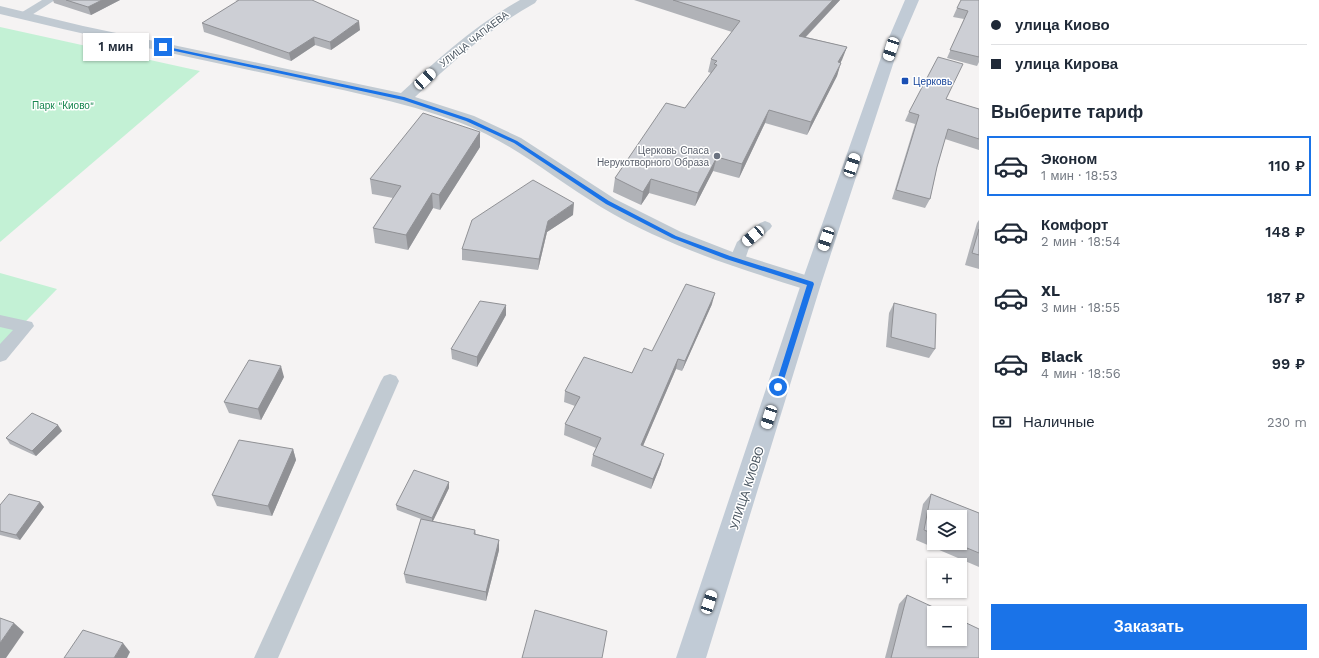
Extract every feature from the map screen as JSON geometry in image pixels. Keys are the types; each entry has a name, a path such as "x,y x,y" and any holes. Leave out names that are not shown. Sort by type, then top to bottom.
{"main road":[{"name":"УЛИЦА КИОВО","path":"691,658 744,498 811,284 891,49 912,0"}],"street":[{"name":"УЛИЦА ЧАПАЕВА","path":"404,99 458,49 510,11 530,0"},
{"path":"0,10 404,99 468,120 515,142 608,203 674,237 737,261 811,284"}],"lane":[{"path":"23,16 50,0"},
{"path":"737,261 742,246 765,226"},
{"path":"0,321 26,326 0,355"},
{"path":"266,658 390,381"}],"green space":[{"name":"Парк \"Киово\"","path":"0,27 200,71 0,242"},
{"path":"0,273 57,289 0,348"}],"building":[{"path":"66,0 102,0 88,7"},
{"path":"239,0 312,0 359,21 330,42 314,37 289,53 202,23"},
{"path":"673,0 833,0 799,36 847,47 838,62 841,63 811,122 769,110 742,164 717,157 698,193 651,179 643,192 615,178 666,103 685,108 717,65 714,64 717,61 711,59 740,21"},
{"path":"961,0 979,0 979,57 950,50 968,11 957,8"},
{"path":"938,57 963,64 946,99 979,109 979,139 948,129 930,199 896,190 919,115 909,112"},
{"path":"423,113 480,132 439,195 432,193 406,235 373,228 401,186 370,179"},
{"path":"533,180 574,203 548,221 539,259 462,249 472,220"},
{"path":"979,229 979,255 972,253"},
{"path":"686,284 715,293 685,361 678,359 641,445 664,454 653,479 593,455 601,438 565,424 580,397 565,391 584,357 632,373 644,348 652,351"},
{"path":"480,301 506,305 477,357 451,349"},
{"path":"894,303 936,314 935,349 891,337"},
{"path":"249,360 281,366 258,409 224,402"},
{"path":"32,413 58,425 32,451 6,438"},
{"path":"239,440 293,449 268,506 212,495"},
{"path":"414,470 449,482 432,518 396,505"},
{"path":"9,494 40,502 16,535 0,531 0,505"},
{"path":"931,494 979,513 979,553 967,548 967,510 928,510"},
{"path":"927,515 927,531 924,530"},
{"path":"421,519 475,530 474,534 499,540 486,592 404,574"},
{"path":"907,595 931,606 927,606 927,646 967,646 967,623 979,629 979,658 891,658"},
{"path":"535,610 607,631 602,658 522,658"},
{"path":"0,618 14,623 0,643"},
{"path":"83,630 123,643 114,658 64,658"}],"place":[{"name":"Церковь","path":"905,81"},
{"name":"Церковь Спаса Нерукотворного Образа","path":"717,156"}],"route":[{"path":"163,47 404,99 468,120 515,142 608,203 674,237 728,258 811,284 778,387"}]}
